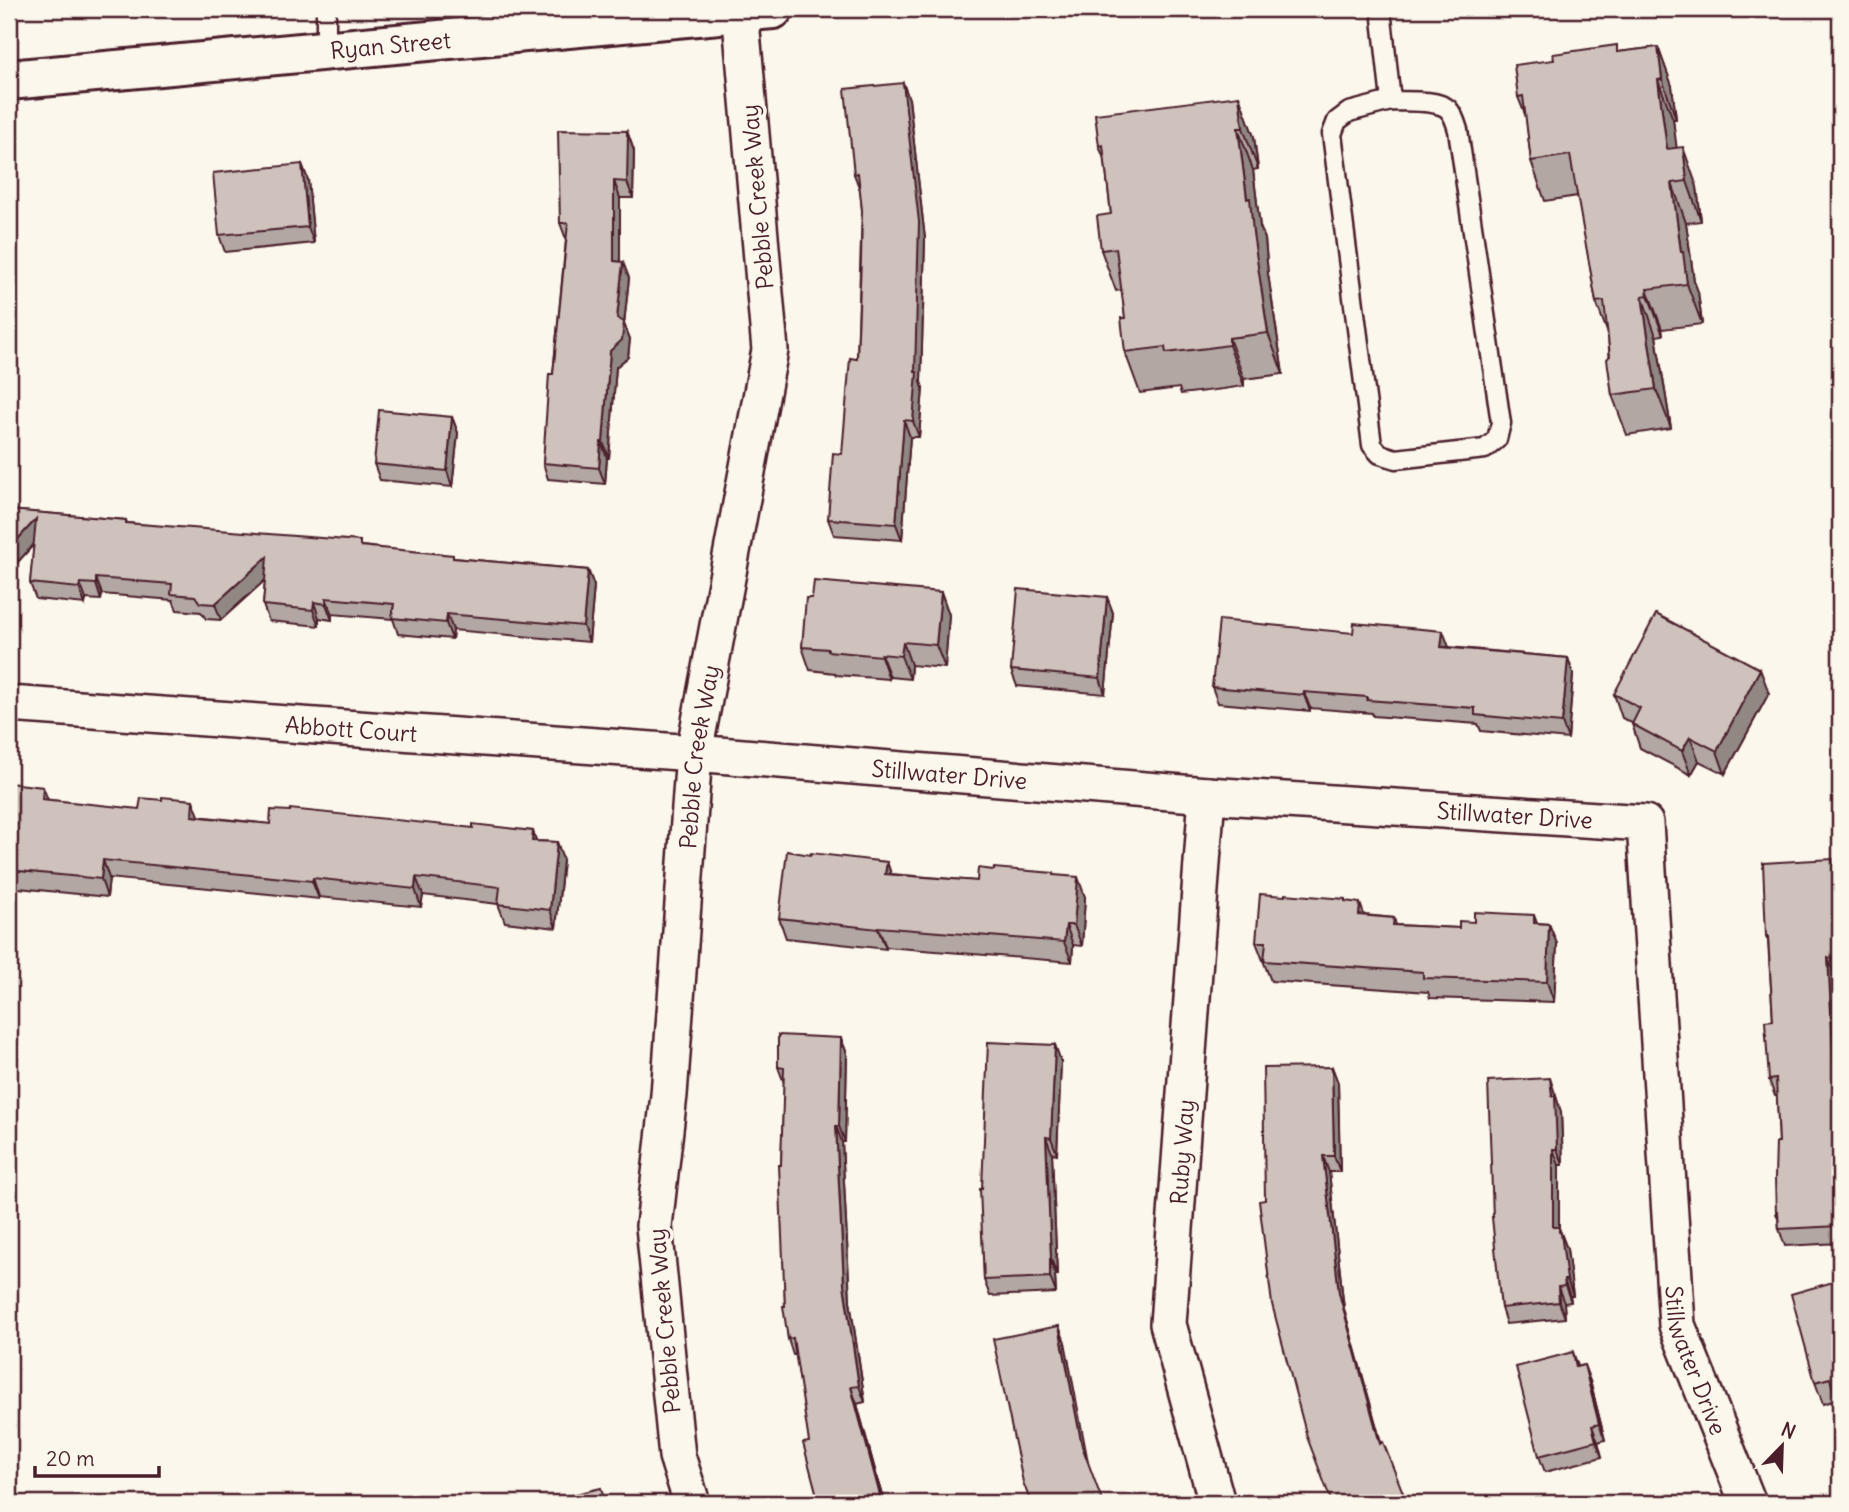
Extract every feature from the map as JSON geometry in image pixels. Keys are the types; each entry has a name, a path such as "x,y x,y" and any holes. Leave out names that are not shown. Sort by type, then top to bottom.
{"street":[{"name":"Ryan Street","path":"9,80 752,10"},
{"name":"Pebble Creek Way","path":"692,1503 677,1456 654,1226 669,1095 694,752 770,350 752,10"},
{"name":"Abbott Court","path":"9,704 694,752"},
{"name":"Stillwater Drive","path":"694,752 1207,795 1645,823 1678,1325 1748,1503"},
{"name":"Ruby Way","path":"1207,795 1168,1324 1217,1503"}],"lane":[{"path":"326,9 326,51"},
{"path":"1381,9 1391,101"},
{"path":"1391,101 1431,103 1448,109 1458,130 1501,423 1497,439 1485,449 1396,459 1380,454 1372,445 1332,134 1337,121 1349,112 1391,101"}],"building":[{"path":"1617,45 1617,52 1658,47 1662,79 1658,80 1667,149 1683,147 1687,181 1672,183 1687,284 1647,289 1648,295 1642,296 1656,389 1612,395 1604,301 1596,302 1570,155 1531,161 1523,96 1518,97 1514,65 1554,60 1553,54"},
{"path":"903,83 919,222 917,372 913,421 904,420 896,524 828,519 833,453 842,454 850,358 857,359 861,259 862,210 858,173 854,174 845,89"},
{"path":"1239,96 1243,128 1238,128 1268,333 1229,338 1229,345 1208,348 1166,353 1165,347 1125,352 1121,318 1125,318 1116,248 1101,250 1097,216 1111,214 1103,145 1099,146 1095,114"},
{"path":"558,130 627,131 628,135 627,182 614,181 614,261 623,262 617,318 624,322 622,340 610,351 599,468 543,463 549,374 553,374 568,223 560,223"},
{"path":"302,164 308,227 219,235 213,173"},
{"path":"379,410 452,417 447,471 374,464"},
{"path":"9,510 126,520 126,523 360,541 360,546 453,555 453,558 588,570 583,626 447,614 446,623 392,618 394,604 326,598 326,604 314,602 313,610 263,605 267,557 215,604 200,603 195,596 171,594 172,584 96,578 96,584 80,583 79,588 30,583 36,519 9,549"},
{"path":"814,581 941,592 936,645 903,642 901,656 802,647 806,598 812,598"},
{"path":"1018,589 1107,597 1100,678 1011,670"},
{"path":"1656,614 1760,669 1717,751 1690,737 1682,751 1632,724 1640,708 1614,694"},
{"path":"1219,620 1353,633 1354,623 1443,631 1441,647 1568,658 1562,723 1475,715 1475,708 1367,700 1367,697 1212,687"},
{"path":"9,783 43,787 42,799 139,809 141,798 193,800 192,816 270,824 271,810 290,809 473,828 473,824 533,831 532,841 557,842 550,910 498,904 500,887 416,877 415,889 103,860 101,879 9,870"},
{"path":"787,851 887,862 885,874 977,881 978,868 994,868 1078,877 1074,925 1066,925 1064,942 878,929 779,918"},
{"path":"1833,859 1838,957 1828,958 1840,1175 1840,1226 1779,1229 1775,1178 1776,1142 1779,1142 1776,1079 1769,1080 1765,1021 1773,1020 1763,863"},
{"path":"1260,894 1345,899 1360,903 1359,915 1394,918 1393,925 1459,928 1459,921 1474,922 1474,912 1534,915 1534,923 1549,924 1547,982 1423,978 1423,972 1264,961 1266,942 1256,942"},
{"path":"778,1035 841,1038 839,1126 836,1126 844,1285 859,1386 851,1387 882,1503 819,1503 803,1443 809,1442 793,1338 788,1339 783,1306 779,1165 784,1068 778,1067"},
{"path":"988,1042 1055,1045 1051,1138 1046,1137 1050,1277 984,1280 980,1189"},
{"path":"1332,1067 1334,1156 1323,1156 1339,1293 1380,1444 1383,1442 1407,1503 1332,1503 1307,1437 1272,1304 1259,1201 1265,1200 1263,1068"},
{"path":"1550,1078 1552,1096 1555,1096 1557,1149 1553,1149 1553,1227 1559,1227 1561,1233 1567,1280 1564,1280 1565,1286 1558,1287 1559,1302 1501,1308 1492,1217 1488,1081"},
{"path":"1840,1280 1840,1416 1830,1378 1815,1382 1791,1294"},
{"path":"1059,1326 1082,1446 1103,1503 1031,1503 1023,1482 993,1339"},
{"path":"1573,1352 1576,1367 1584,1365 1599,1424 1592,1426 1596,1441 1539,1456 1516,1367"},
{"path":"601,1488 605,1503 546,1503 546,1501"}]}
